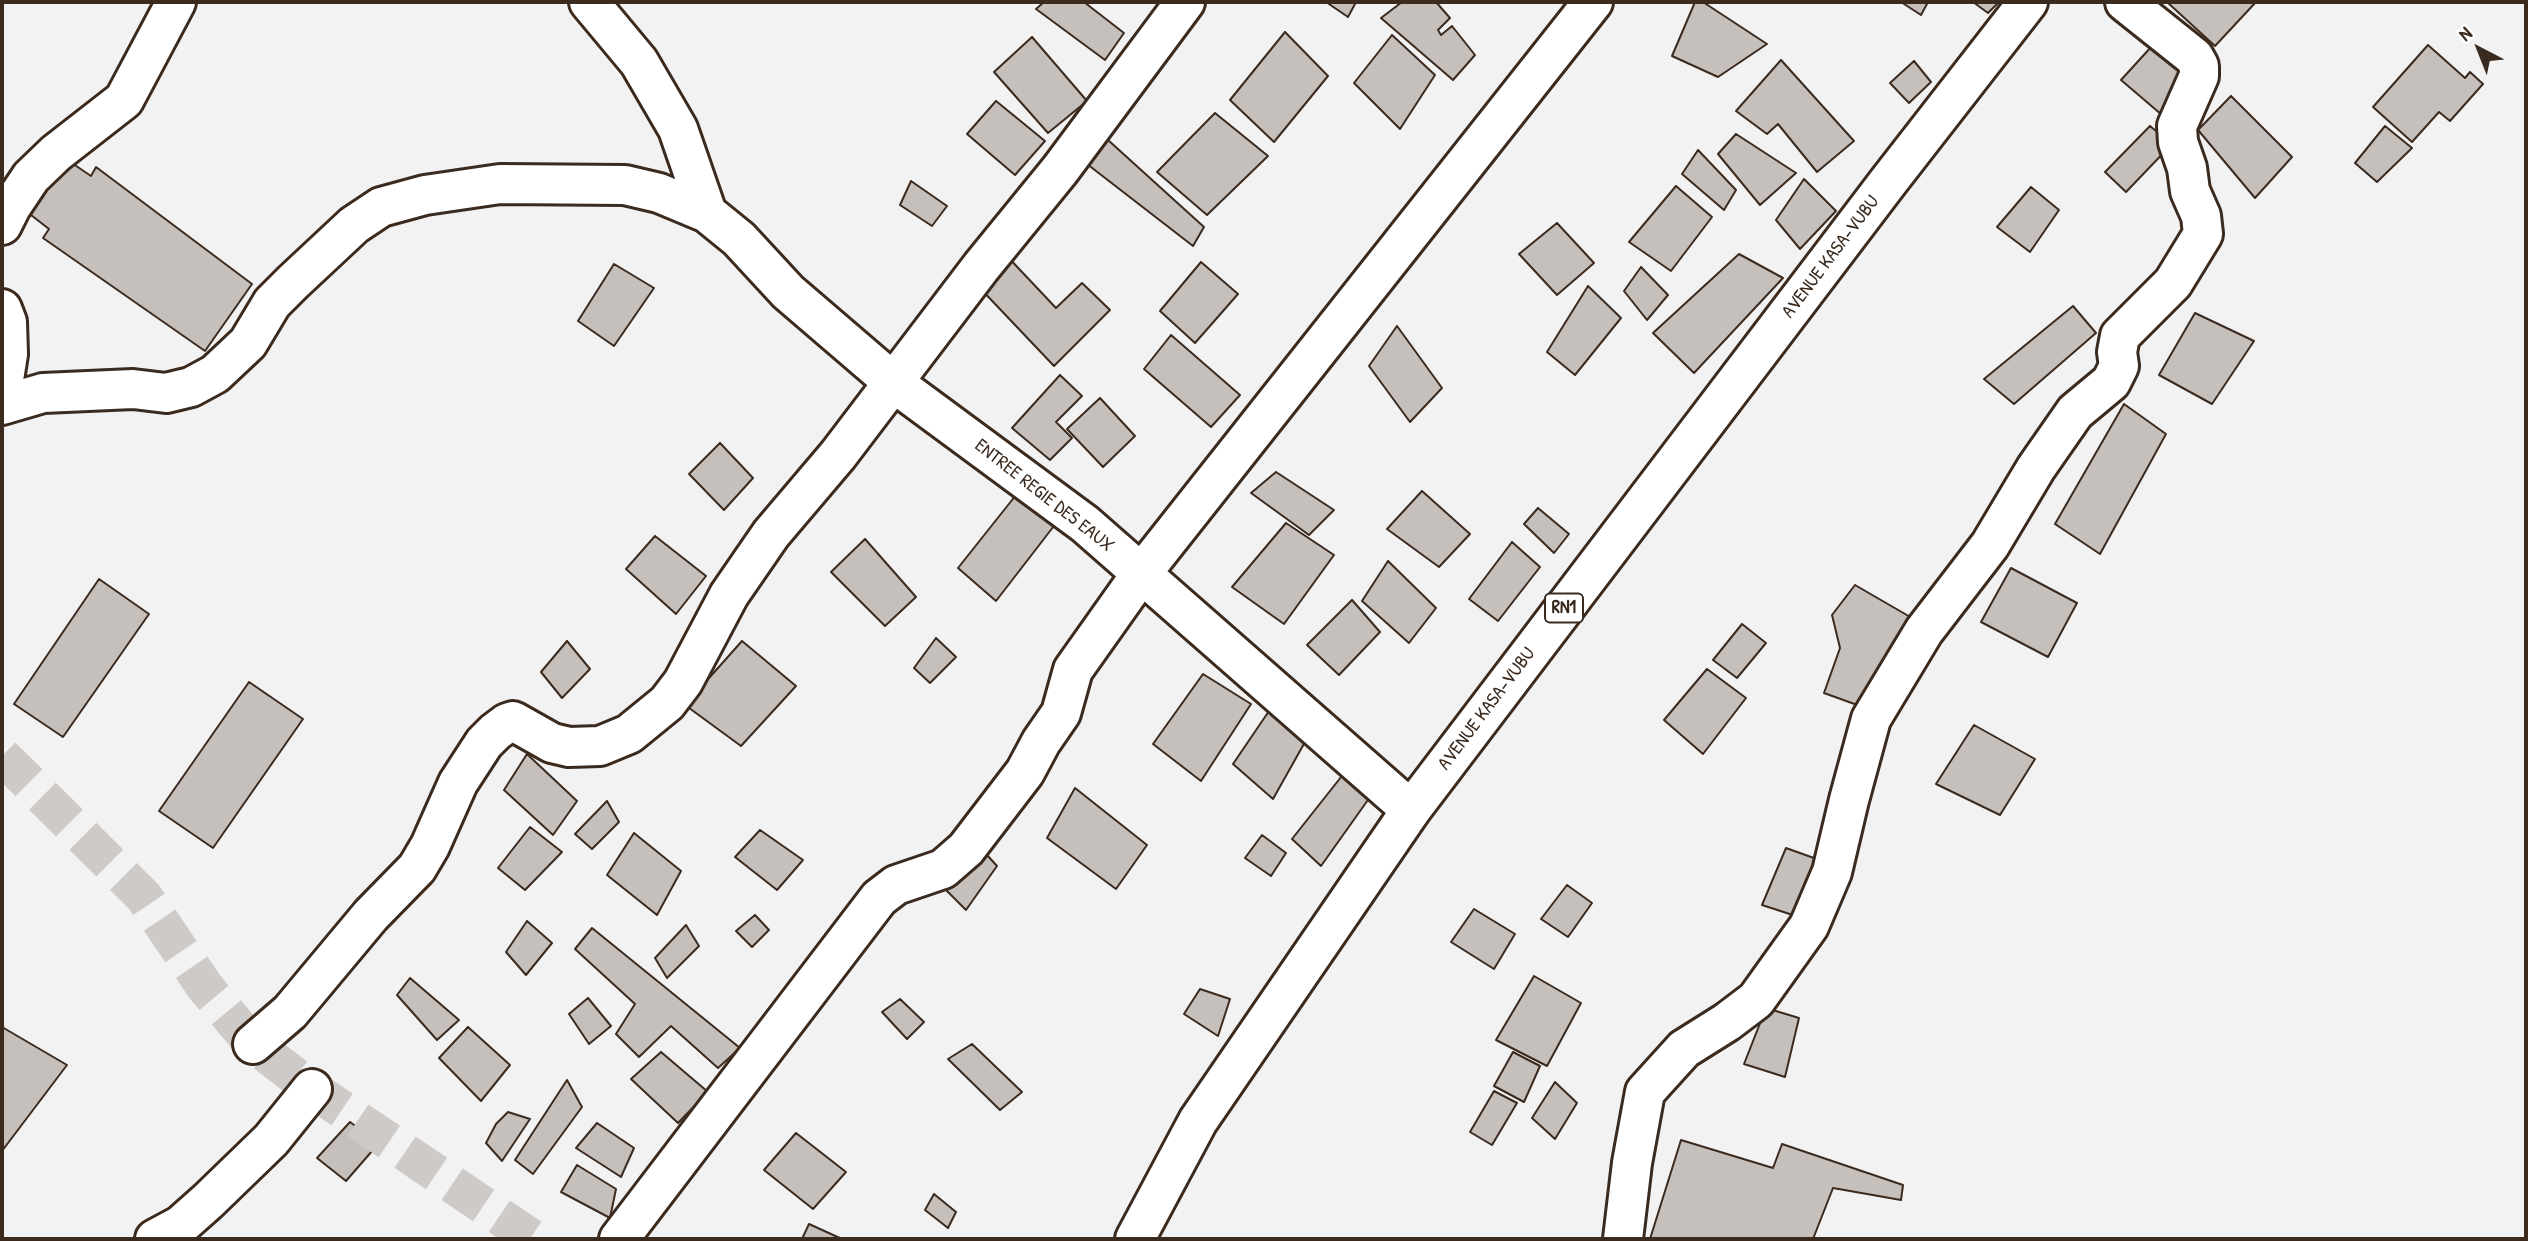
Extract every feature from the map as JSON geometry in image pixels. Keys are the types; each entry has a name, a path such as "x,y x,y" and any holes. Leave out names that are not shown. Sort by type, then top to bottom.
{"main road":[{"path":"2,225 10,207 32,177 65,145 124,100 176,2"},
{"path":"589,2 639,62 677,129 707,213"},
{"path":"253,1044 290,1012 371,915 417,868 458,783 484,743 495,732 513,721 560,745 600,747 629,734 667,703 683,682 729,595 771,534 838,455 981,267 1060,170 1185,2"},
{"path":"619,1239 879,898 896,885 943,869 966,849 1025,772 1061,713 1073,670 1141,574 1593,2"},
{"name":"AVENUE KASA-VUBU","path":"1135,1239 1198,1121 1410,810 2028,2"},
{"path":"1623,1239 1632,1163 1645,1092 1684,1049 1727,1023 1756,1000 1809,926 1832,872 1871,719 1924,631 1990,545 2036,468 2075,412 2111,382 2119,366 2117,352 2120,337 2173,283 2203,234 2201,216 2190,191 2187,168 2178,142 2177,126 2199,76 2199,66 2194,57 2124,2"},
{"path":"2,405 43,393 133,389 166,393 191,387 215,374 248,343 272,303 354,225 381,207 425,195 500,184 625,185 659,193 707,213"},
{"name":"ENTREE REGIE DES EAUX","path":"707,213 747,247 788,292 894,383 1085,524 1410,810"},
{"path":"2,309 7,321 8,354 2,392"},
{"path":"155,1239 181,1226 208,1201 271,1140 312,1089"}],"building":[{"path":"1044,2 1084,2 1124,33 1105,60 1036,9"},
{"path":"1326,2 1356,2 1348,17"},
{"path":"1402,2 1436,2 1450,18 1438,30 1441,35 1452,26 1475,55 1453,80 1381,18"},
{"path":"1695,2 1703,2 1767,44 1718,77 1672,56"},
{"path":"1901,2 1928,2 1921,15"},
{"path":"1973,2 1999,2 1988,13"},
{"path":"2167,2 2256,2 2215,46"},
{"path":"1285,32 1328,76 1274,142 1230,100"},
{"path":"1392,35 1435,75 1400,129 1354,83"},
{"path":"2162,35 2196,69 2162,115 2121,80"},
{"path":"1032,37 1087,101 1048,133 994,72"},
{"path":"2428,45 2465,78 2470,72 2483,84 2450,121 2439,112 2412,142 2373,107"},
{"path":"1781,60 1854,141 1817,172 1778,124 1767,134 1736,111"},
{"path":"1914,61 1931,82 1909,103 1890,83"},
{"path":"2231,96 2292,157 2255,198 2198,130"},
{"path":"996,101 1045,141 1015,175 967,134"},
{"path":"1215,113 1268,156 1207,215 1157,172"},
{"path":"2150,126 2172,144 2126,192 2105,172"},
{"path":"2385,126 2412,148 2377,182 2355,163"},
{"path":"1736,134 1796,173 1760,205 1718,154"},
{"path":"1108,140 1204,227 1193,246 1087,164"},
{"path":"1698,150 1736,190 1724,210 1682,174"},
{"path":"60,155 91,176 96,167 252,284 205,351 43,238 49,229 22,208"},
{"path":"1804,179 1836,211 1800,249 1776,220"},
{"path":"911,181 947,206 932,226 900,205"},
{"path":"1676,186 1712,217 1671,271 1629,242"},
{"path":"2031,187 2059,210 2030,252 1997,227"},
{"path":"1557,223 1594,263 1557,295 1519,254"},
{"path":"1005,254 1056,308 1082,283 1110,310 1054,366 978,286"},
{"path":"1739,254 1783,278 1694,373 1653,333"},
{"path":"1201,262 1238,294 1195,343 1160,311"},
{"path":"614,264 654,288 614,346 578,321"},
{"path":"1641,267 1668,295 1647,320 1624,291"},
{"path":"1588,286 1621,318 1575,375 1547,352"},
{"path":"2073,306 2096,333 2014,404 1984,379"},
{"path":"2195,313 2254,341 2212,404 2159,375"},
{"path":"1397,326 1442,388 1410,422 1369,366"},
{"path":"1171,335 1240,395 1211,427 1144,369"},
{"path":"1060,375 1082,396 1056,422 1072,438 1050,460 1012,428"},
{"path":"1100,398 1135,436 1103,467 1067,429"},
{"path":"2124,404 2166,434 2100,554 2055,524"},
{"path":"720,443 753,478 724,510 689,474"},
{"path":"1276,472 1334,510 1309,535 1251,493"},
{"path":"1020,490 1057,522 996,601 958,568"},
{"path":"1422,491 1470,534 1439,567 1387,529"},
{"path":"1538,508 1569,534 1554,553 1524,524"},
{"path":"1286,523 1334,555 1284,624 1232,587"},
{"path":"655,536 706,576 676,614 626,569"},
{"path":"865,539 916,597 885,626 831,572"},
{"path":"1512,542 1540,567 1498,621 1469,599"},
{"path":"1388,561 1436,608 1409,643 1362,601"},
{"path":"2011,568 2077,603 2048,657 1981,622"},
{"path":"99,579 149,614 63,737 14,704"},
{"path":"1855,585 1912,618 1860,706 1824,693 1840,648 1832,615"},
{"path":"1352,600 1380,632 1339,675 1307,645"},
{"path":"1742,624 1766,643 1737,678 1713,660"},
{"path":"936,638 956,657 930,683 914,668"},
{"path":"567,641 590,669 562,698 541,672"},
{"path":"742,641 796,686 741,746 685,705"},
{"path":"1707,669 1746,698 1703,754 1664,720"},
{"path":"1203,674 1251,704 1201,781 1153,744"},
{"path":"249,682 303,719 213,848 159,811"},
{"path":"1269,711 1305,742 1273,799 1233,764"},
{"path":"1974,725 2035,759 2000,815 1936,784"},
{"path":"527,754 577,801 553,835 504,790"},
{"path":"1345,772 1380,783 1321,866 1292,839"},
{"path":"1075,788 1147,845 1116,889 1047,838"},
{"path":"607,801 619,822 592,849 575,834"},
{"path":"530,827 562,852 525,890 498,868"},
{"path":"760,830 803,860 777,890 735,857"},
{"path":"634,833 681,871 657,915 607,875"},
{"path":"1262,835 1286,853 1271,876 1245,858"},
{"path":"978,845 997,866 966,910 939,883"},
{"path":"1786,848 1825,862 1802,918 1762,905"},
{"path":"1567,885 1592,903 1568,937 1541,919"},
{"path":"1474,909 1515,934 1494,969 1451,942"},
{"path":"755,915 769,930 752,947 736,931"},
{"path":"527,921 552,943 526,975 506,952"},
{"path":"686,925 699,946 667,978 655,958"},
{"path":"592,928 740,1048 718,1068 671,1026 639,1057 616,1034 635,1004 575,949"},
{"path":"1534,976 1581,1003 1547,1066 1496,1040"},
{"path":"410,978 459,1020 437,1040 397,995"},
{"path":"1200,989 1230,999 1218,1036 1184,1014"},
{"path":"588,998 611,1026 589,1044 569,1014"},
{"path":"900,999 924,1022 907,1039 882,1012"},
{"path":"1766,1008 1799,1018 1785,1077 1744,1064"},
{"path":"2,1027 67,1065 2,1151"},
{"path":"468,1027 510,1065 481,1101 439,1058"},
{"path":"972,1044 1022,1092 1000,1110 948,1059"},
{"path":"661,1052 708,1092 678,1123 631,1079"},
{"path":"1513,1052 1540,1066 1524,1102 1494,1086"},
{"path":"567,1080 582,1107 533,1174 515,1160"},
{"path":"1555,1082 1577,1103 1555,1139 1532,1118"},
{"path":"1494,1091 1517,1103 1492,1145 1470,1132"},
{"path":"508,1112 530,1119 502,1161 486,1143 496,1124"},
{"path":"350,1122 379,1143 346,1181 317,1158"},
{"path":"597,1123 634,1148 621,1177 576,1148"},
{"path":"796,1133 846,1172 813,1209 764,1170"},
{"path":"1681,1140 1773,1168 1782,1144 1903,1185 1901,1200 1833,1188 1813,1239 1650,1239"},
{"path":"577,1165 616,1189 610,1218 561,1192"},
{"path":"934,1194 956,1212 948,1228 925,1210"},
{"path":"809,1224 842,1239 802,1239"}],"tunnel":[{"path":"2,756 144,897 205,987 253,1044 312,1089 533,1239"}]}
